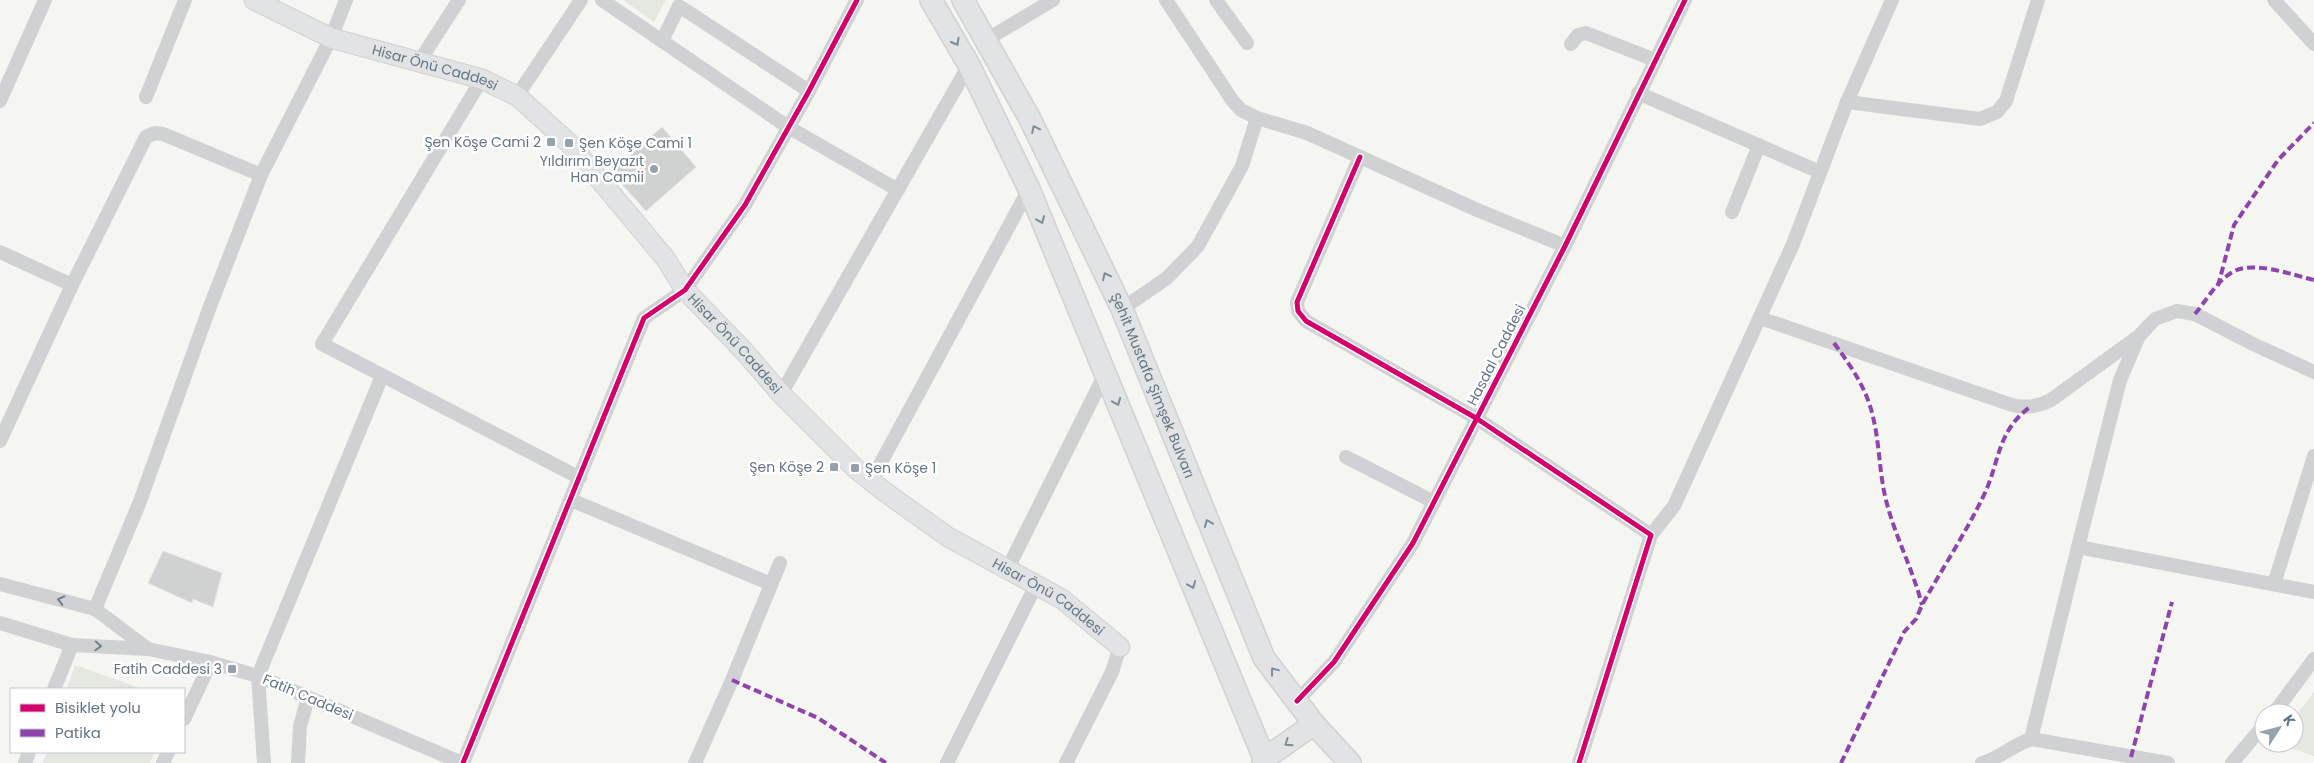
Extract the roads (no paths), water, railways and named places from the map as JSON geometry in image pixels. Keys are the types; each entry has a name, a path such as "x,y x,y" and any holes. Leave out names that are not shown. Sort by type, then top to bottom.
{"main road":[{"name":"Hisar Önü Caddesi","path":"254,0 331,38 482,79 517,96 569,143 596,173 665,258 685,290 826,441 870,481 948,537 1062,598 1120,647"},
{"path":"931,0 969,66 1029,189 1264,762 1314,724"},
{"name":"Şehit Mustafa Şimşek Bulvarı","path":"963,0 1030,119 1122,309 1264,658 1314,724 1351,763"}],"street":[{"path":"0,101 45,0"},
{"path":"146,97 185,0"},
{"path":"95,609 139,504 209,309 261,175 331,38 346,0"},
{"path":"419,62 459,0"},
{"path":"517,96 581,0"},
{"path":"602,0 788,127 898,190"},
{"path":"462,763 644,318 685,290 744,205 809,91 857,0"},
{"path":"986,40 1053,0"},
{"path":"1166,0 1232,100 1241,110 1257,118 1307,133 1475,209 1565,246"},
{"path":"1216,0 1247,43"},
{"name":"Hasdal Caddesi","path":"1297,701 1334,662 1413,543 1565,246 1685,0"},
{"path":"1579,763 1651,535 1674,506 1760,318 1793,244 1847,102 1892,0"},
{"path":"1847,102 1980,119 1992,116 2006,101 2038,0"},
{"path":"2274,0 2314,44"},
{"path":"662,41 679,6 809,91"},
{"path":"1571,44 1578,35 1586,33 1655,60"},
{"path":"781,394 969,66"},
{"path":"482,79 322,344 580,478"},
{"path":"1638,93 1820,172"},
{"path":"1122,309 1167,278 1198,246 1242,166 1257,118"},
{"path":"0,441 72,285 146,137 150,134 163,134 261,175"},
{"path":"1732,212 1759,145"},
{"path":"1360,157 1297,302 1298,311 1306,322 1476,418 1651,535"},
{"path":"870,481 1029,189"},
{"path":"0,252 72,285"},
{"path":"2031,739 2120,380 2139,336 2146,326 2162,315 2177,311 2195,314 2314,372"},
{"path":"1760,318 2000,401 2023,407 2037,406 2051,400 2139,336"},
{"path":"1007,570 1105,374"},
{"path":"264,763 258,676 382,376"},
{"path":"2274,584 2314,456"},
{"path":"1346,457 1434,502"},
{"path":"571,500 771,584"},
{"path":"2078,547 2314,592"},
{"path":"695,763 780,563"},
{"name":"Fatih Caddesi","path":"0,584 95,609 148,649"},
{"path":"948,763 1036,585"},
{"name":"Fatih Caddesi","path":"0,623 72,644 148,649 210,662 258,676 462,763"},
{"path":"54,688 72,644"},
{"path":"1066,763 1112,672 1120,647"},
{"path":"2281,703 2314,658"},
{"path":"185,717 210,662"},
{"path":"298,763 300,726 308,698"},
{"path":"2232,763 2254,737"},
{"path":"1982,763 1999,756 2013,746 2031,739 2168,763"}],"place":[{"name":"Şen Köşe Cami 2","path":"551,142"},
{"name":"Şen Köşe Cami 1","path":"569,143"},
{"name":"Yıldırım Beyazıt Han Camii","path":"654,169"},
{"name":"Şen Köşe 2","path":"834,467"},
{"name":"Şen Köşe 1","path":"855,468"},
{"name":"Fatih Caddesi 3","path":"232,669"}]}
